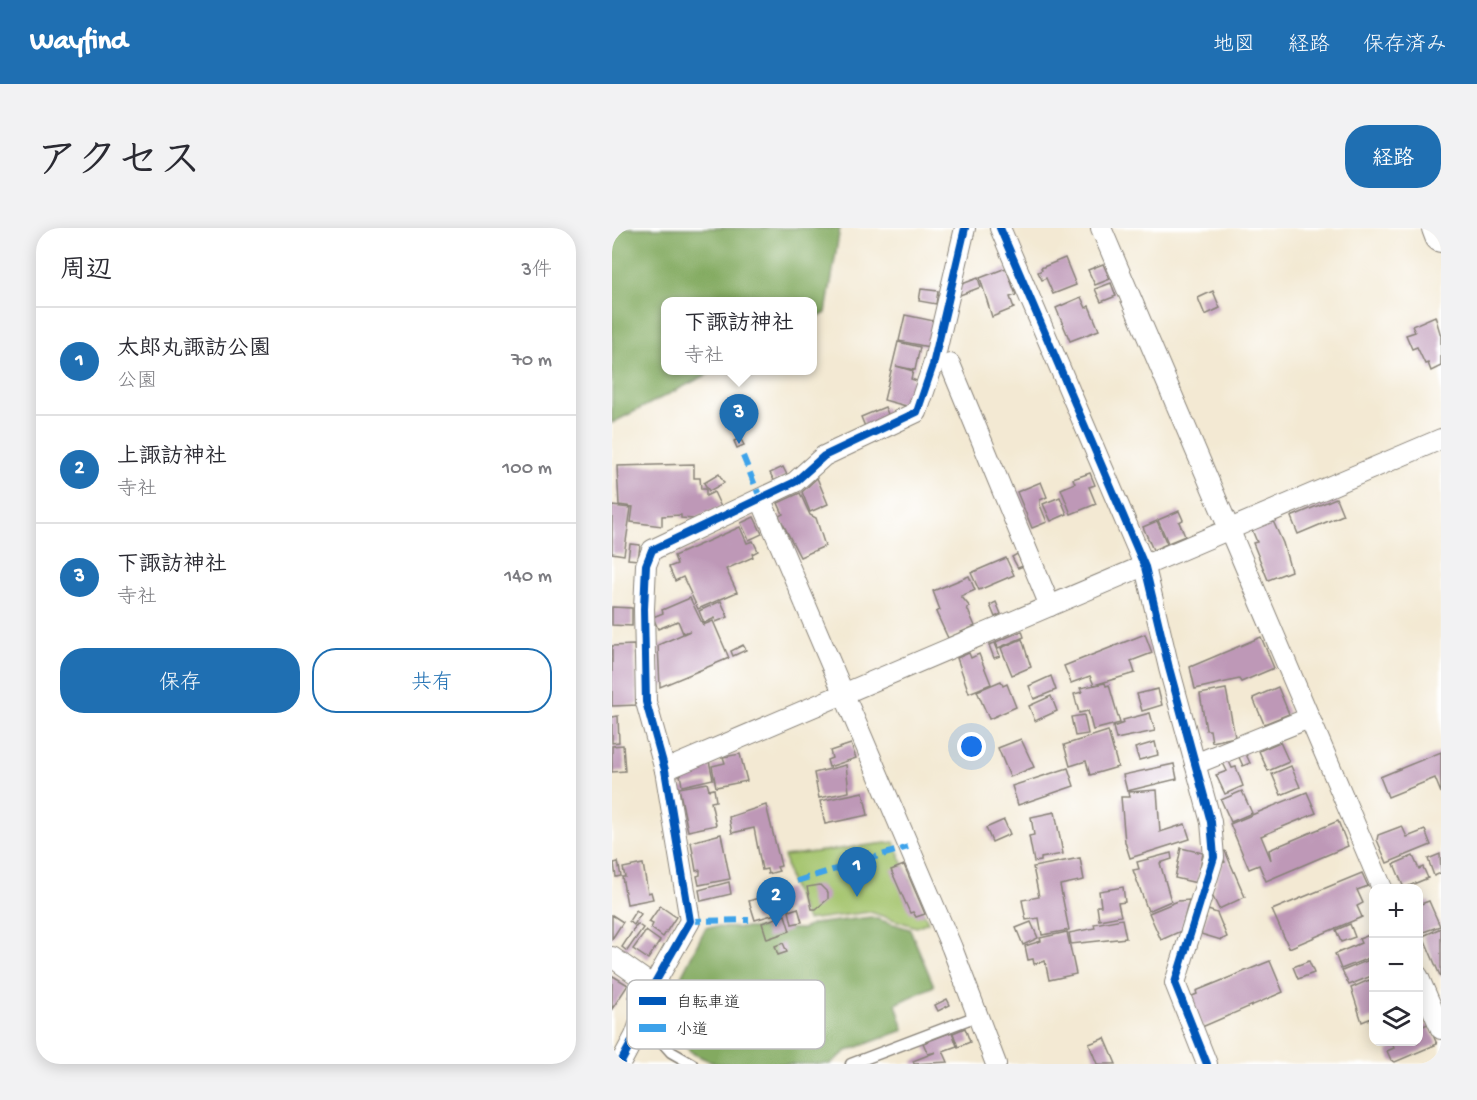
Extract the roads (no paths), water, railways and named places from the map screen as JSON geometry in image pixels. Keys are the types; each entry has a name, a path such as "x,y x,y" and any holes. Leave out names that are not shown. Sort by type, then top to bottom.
{"main road":[{"path":"1438,228 1441,236"}],"street":[{"path":"656,980 690,921 665,770 646,702 646,565 652,550 761,500 795,482 824,456 917,412 933,364 965,228"},
{"path":"1000,228 1144,567 1211,822 1214,857 1175,984 1207,1064"},
{"path":"1101,228 1380,884"},
{"path":"950,364 1050,606"},
{"path":"665,770 844,696 1441,439"},
{"path":"761,500 952,948 996,1064"},
{"path":"1195,764 1309,718"},
{"path":"612,957 645,980"},
{"path":"1423,986 1441,1029"},
{"path":"620,1064 627,1049"}],"lane":[{"path":"851,1064 977,1016"},
{"path":"667,1049 692,1064"}],"place":[{"name":"下諏訪神社","path":"739,444"},
{"name":"太郎丸諏訪公園","path":"857,897"},
{"name":"上諏訪神社","path":"776,927"}]}
